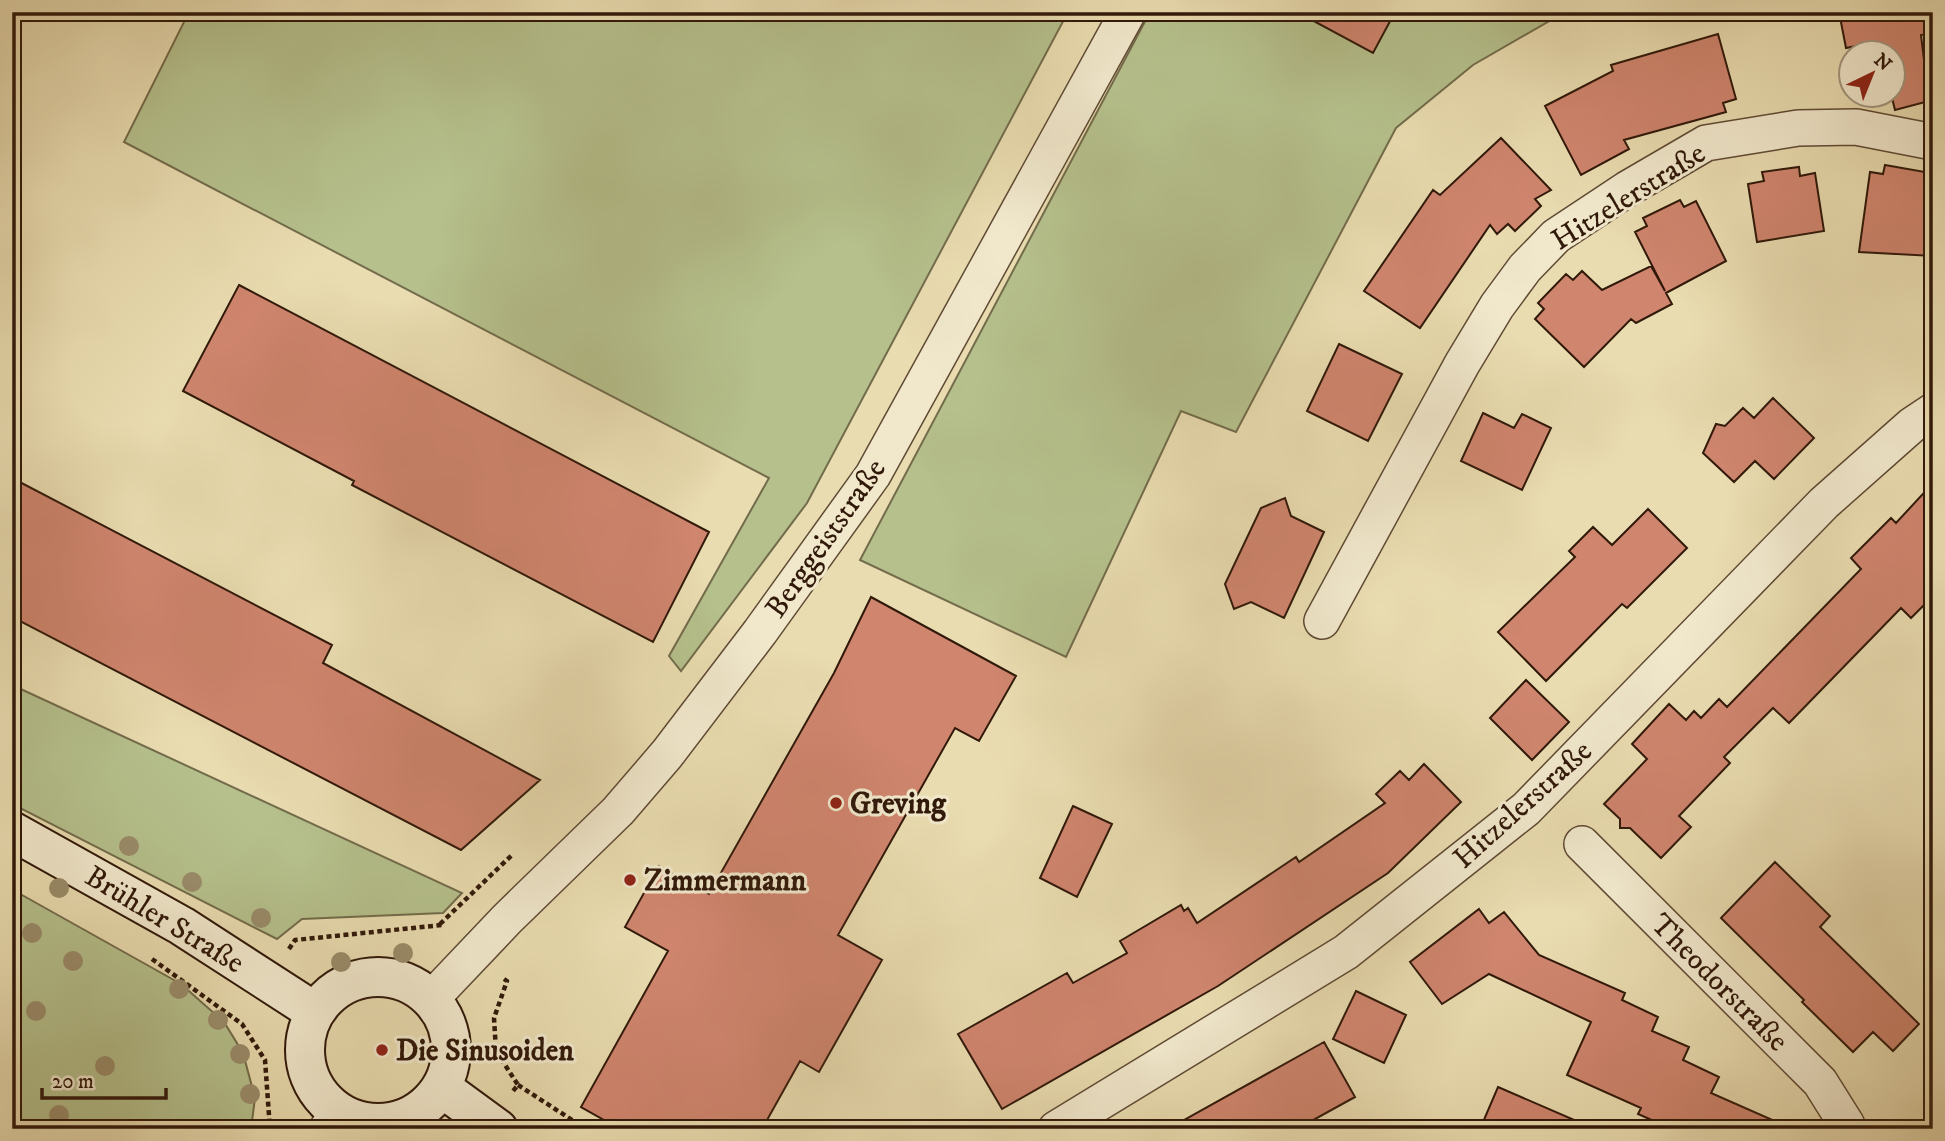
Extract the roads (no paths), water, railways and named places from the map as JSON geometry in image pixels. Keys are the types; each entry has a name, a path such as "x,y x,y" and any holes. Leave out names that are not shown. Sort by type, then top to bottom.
{"main road":[{"name":"Brühler Straße","path":"12,831 182,926 315,1012"},
{"path":"368,977 391,978 413,985 431,999 446,1020 452,1045 449,1070 442,1088 422,1109 403,1120 381,1124 332,1120 310,1079 304,1058 306,1036 315,1012 327,997 346,983 368,977"},
{"path":"442,1088 498,1129"}],"street":[{"name":"Berggeiststraße","path":"431,999 499,927 618,811 667,754 760,632 873,475 1128,12"},
{"name":"Hitzelerstraße","path":"1322,621 1490,317 1525,268 1556,236 1627,189 1706,142 1798,128 1856,127 1933,142"},
{"name":"Hitzelerstraße","path":"1056,1129 1346,952 1526,809 1824,503 1912,425 1933,411"},
{"name":"Theodorstraße","path":"1582,845 1820,1082 1847,1129"}],"place":[{"name":"Greving","path":"836,803"},
{"name":"Zimmermann","path":"630,880"},
{"name":"Die Sinusoiden","path":"382,1050"}]}
